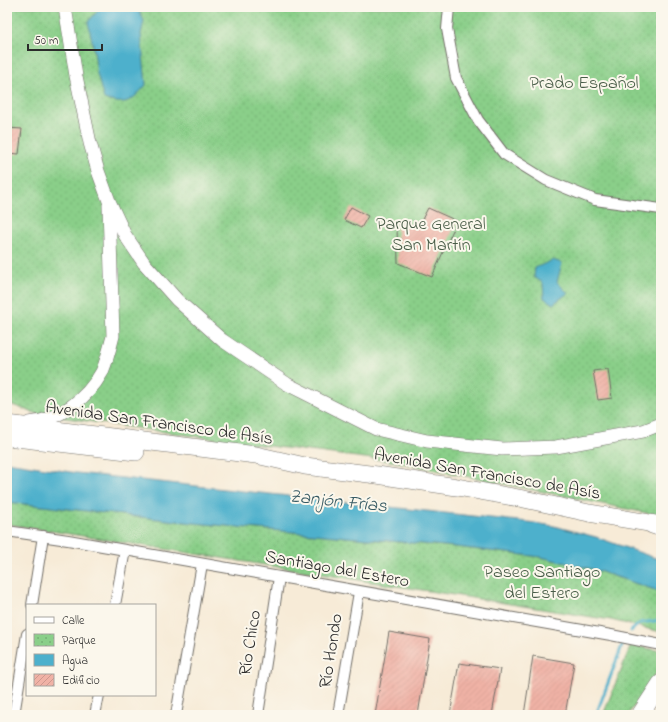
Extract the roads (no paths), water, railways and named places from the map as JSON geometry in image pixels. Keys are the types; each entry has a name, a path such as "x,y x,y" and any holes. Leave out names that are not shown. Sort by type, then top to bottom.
{"main road":[{"name":"Avenida San Francisco de Asís","path":"10,429 254,465 305,466 377,475 457,487 658,526"},
{"path":"640,715 661,683"},
{"path":"645,715 651,698"}],"street":[{"path":"65,7 76,76 90,143 108,201 125,235 144,263 177,300 222,340 287,384 376,428 426,442 502,449 556,447 643,431 661,424"},
{"path":"449,7 447,29 456,78 478,120 504,154 546,180 595,200 661,209"},
{"path":"10,429 41,422 63,412 75,404 102,372 109,354 113,336 108,201"},
{"name":"Santiago del Estero","path":"7,531 279,577 661,645"},
{"path":"32,604 43,536"},
{"path":"115,604 124,550"},
{"path":"176,715 202,564"},
{"name":"Río Chico","path":"258,715 279,577"},
{"name":"Río Hondo","path":"338,715 359,592"},
{"path":"14,715 26,640"},
{"path":"95,715 99,696"}],"water":[{"path":"101,7 137,7 144,21 141,34 146,85 128,101 118,102 104,99 97,74 88,22"},
{"path":"553,260 562,263 557,282 568,293 553,304 544,298 543,283 534,277 535,268"},
{"name":"Zanjón Frías","path":"7,462 77,473 554,526 596,537 661,560 661,592 596,570 541,557 456,547 194,523 7,502"}],"waterway":[{"path":"631,631 640,623 661,620"},
{"path":"596,715 623,643"}],"park label":[{"name":"Prado Español","path":"584,84"},
{"name":"Parque General San Martín","path":"431,235"},
{"name":"Paseo Santiago del Estero","path":"542,583"}]}
